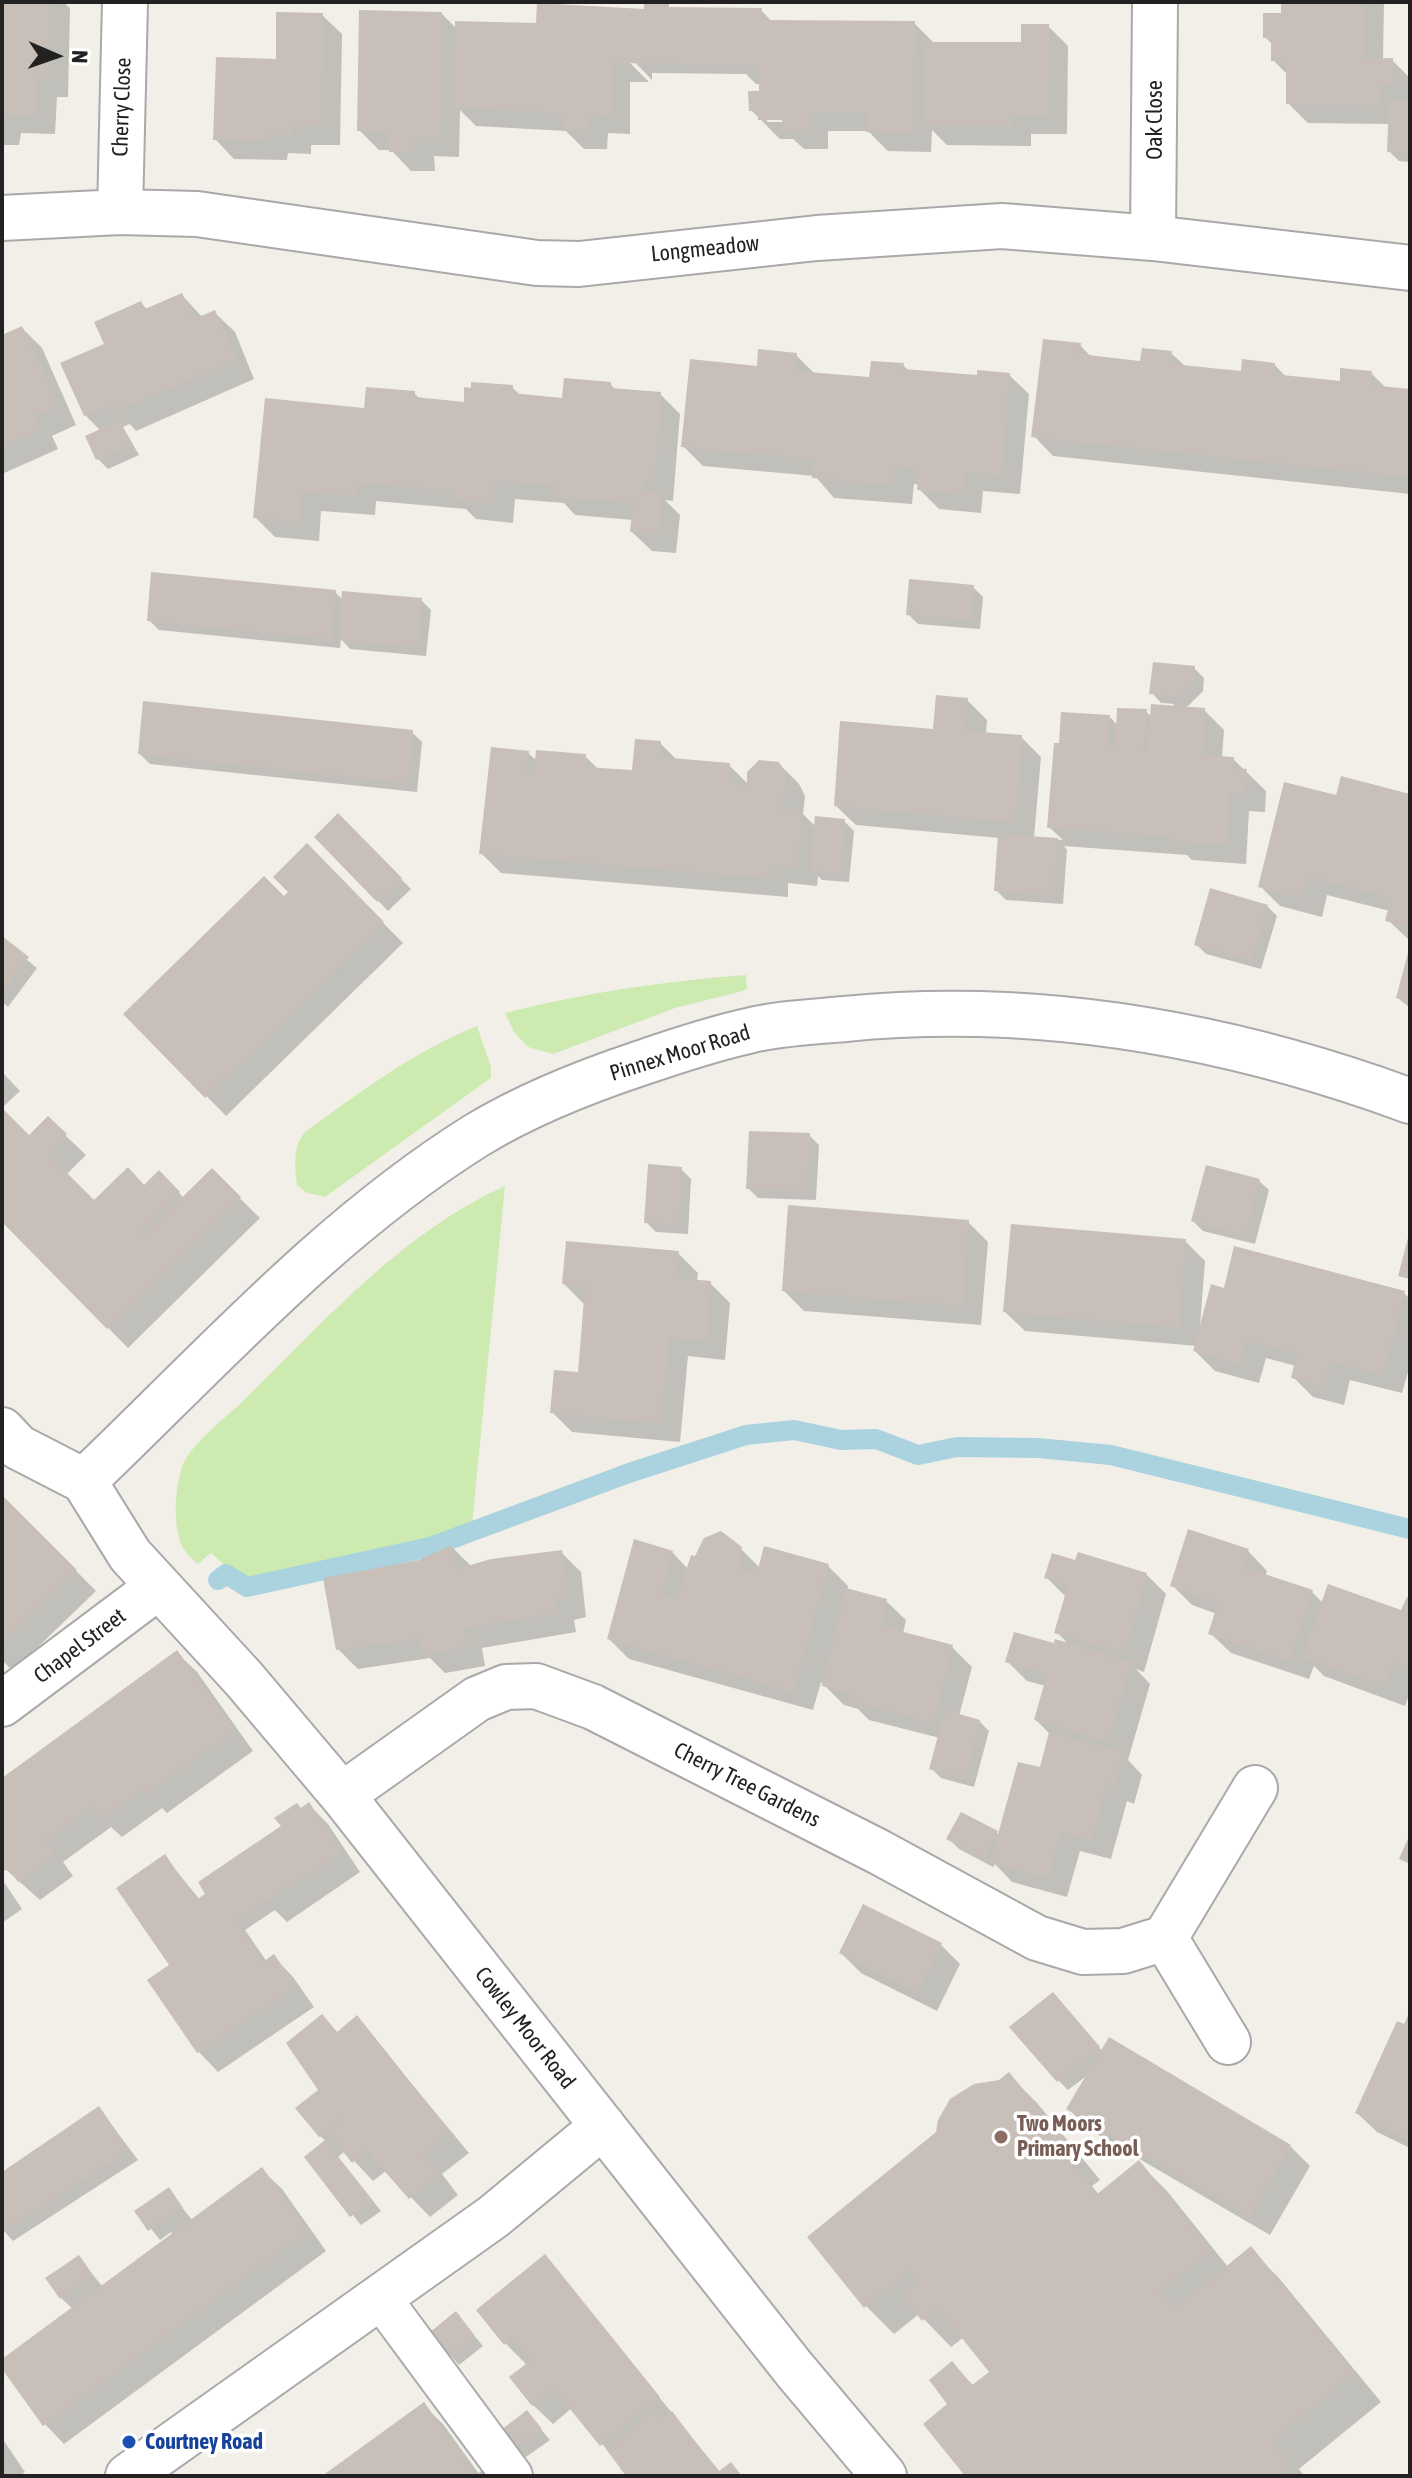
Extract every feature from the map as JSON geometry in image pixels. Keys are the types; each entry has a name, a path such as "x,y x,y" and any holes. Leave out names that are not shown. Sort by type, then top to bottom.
{"street":[{"name":"Cherry Close","path":"120,212 125,2"},
{"name":"Oak Close","path":"1153,238 1155,2"},
{"name":"Longmeadow","path":"2,218 120,212 197,214 537,263 579,264 929,228 1002,226 1153,238 1410,268"},
{"name":"Pinnex Moor Road","path":"84,1481 256,1310 431,1167 529,1106 604,1075 703,1043 752,1030 871,1017 952,1013 1041,1016 1151,1029 1240,1047 1334,1074 1410,1101"},
{"path":"2,1430 18,1447 84,1481"},
{"name":"Cowley Moor Road","path":"84,1481 130,1555 244,1679 342,1795 794,2369 884,2476"},
{"name":"Chapel Street","path":"2,1704 158,1587"},
{"name":"Cherry Tree Gardens","path":"342,1795 477,1699 506,1687 536,1686 593,1707 879,1852 1037,1938 1083,1952 1123,1951 1165,1938"},
{"path":"1228,2042 1165,1938 1255,1788"},
{"path":"128,2476 493,2217 603,2126"}],"lane":[{"path":"379,2296 512,2476"}],"green space":[{"path":"746,975 747,989 743,991 675,1008 553,1054 528,1047 514,1032 505,1013 624,989"},
{"path":"477,1026 491,1067 491,1078 325,1197 307,1193 297,1185 296,1151 305,1132 409,1060"},
{"path":"505,1186 472,1525 442,1539 250,1579 235,1574 211,1553 198,1564 186,1553 176,1518 179,1477 194,1448 370,1277 434,1226"}],"building":[{"path":"2,2 50,2 49,78 38,78 36,115 2,114"},
{"path":"644,2 660,2 660,7 762,8 762,20 915,21 912,133 866,132 867,112 809,112 809,130 782,130 782,120 758,120 758,111 749,111 748,91 759,91 759,65 611,63 611,115 589,114 588,130 562,130 563,113 454,107 455,21 536,23 537,3 644,9"},
{"path":"1281,2 1364,2 1364,59 1393,58 1393,84 1380,84 1380,105 1286,104 1286,61 1271,61 1271,38 1263,38 1263,13 1281,13"},
{"path":"359,10 442,12 440,138 415,137 416,152 389,152 389,131 357,131"},
{"path":"276,12 323,13 321,126 292,126 292,135 269,134 268,141 213,140 216,57 276,59"},
{"path":"1021,24 1049,24 1048,115 1012,115 1012,126 925,126 926,42 1021,42"},
{"path":"1389,100 1410,101 1410,153 1387,152"},
{"path":"182,293 194,319 215,310 236,359 115,412 112,404 84,416 60,363 104,344 94,322 141,301 145,309"},
{"path":"22,326 58,405 33,416 40,429 2,446 2,335"},
{"path":"1043,339 1081,343 1079,354 1140,361 1142,348 1172,351 1171,364 1241,371 1242,359 1275,363 1273,374 1340,381 1340,368 1372,371 1370,385 1410,389 1410,477 1031,437"},
{"path":"758,349 797,353 795,371 869,377 871,361 904,363 903,369 977,375 977,370 1010,373 1001,475 964,472 962,494 917,490 919,468 895,465 893,485 812,478 814,459 681,447 690,359 757,366"},
{"path":"564,378 611,382 611,388 661,392 654,482 644,481 642,492 661,493 657,535 630,532 633,503 554,496 554,485 496,480 494,504 454,500 455,491 357,482 356,496 302,492 300,522 253,518 265,398 364,408 366,387 415,391 415,397 464,402 464,387 471,388 471,382 513,385 512,393 562,398"},
{"path":"120,420 131,445 96,460 85,436"},
{"path":"151,572 336,590 331,639 147,621"},
{"path":"909,579 974,585 970,620 906,615"},
{"path":"342,591 422,598 417,647 339,640"},
{"path":"1153,662 1195,666 1194,681 1178,697 1149,694"},
{"path":"936,695 968,698 965,731 1022,735 1015,822 834,806 840,721 933,729"},
{"path":"143,701 413,730 408,783 138,754"},
{"path":"1151,704 1205,708 1202,755 1234,757 1233,768 1247,769 1245,793 1230,792 1227,845 1171,841 1171,836 1047,828 1054,743 1059,743 1061,712 1110,715 1108,748 1115,749 1117,708 1147,709 1143,751 1147,751"},
{"path":"635,739 661,741 659,757 730,763 728,783 747,785 747,772 759,760 779,762 786,774 783,809 802,810 798,867 769,864 769,878 479,854 491,747 529,751 527,774 534,774 536,750 586,754 585,767 632,770"},
{"path":"1341,776 1410,794 1410,927 1385,921 1391,898 1307,876 1302,898 1258,887 1284,782 1336,795"},
{"path":"338,813 402,878 377,902 314,837"},
{"path":"815,816 845,819 840,873 810,871"},
{"path":"998,834 1058,838 1054,895 994,891"},
{"path":"307,843 384,922 205,1098 123,1014 264,876 284,896 288,892 273,877"},
{"path":"1210,888 1268,905 1252,961 1194,945"},
{"path":"2,936 29,957 2,993"},
{"path":"1410,949 1410,1002 1396,998"},
{"path":"2,1108 29,1135 48,1116 67,1134 48,1154 94,1200 128,1167 144,1185 159,1170 180,1192 138,1233 142,1237 212,1168 241,1197 107,1329 2,1222"},
{"path":"749,1131 810,1133 807,1191 746,1189"},
{"path":"648,1164 682,1167 679,1225 644,1223"},
{"path":"1206,1165 1260,1179 1245,1236 1191,1221"},
{"path":"788,1205 969,1220 962,1306 782,1291"},
{"path":"1011,1224 1186,1239 1179,1327 1003,1312"},
{"path":"1410,1234 1410,1279 1398,1276"},
{"path":"566,1241 679,1251 676,1278 711,1281 706,1341 669,1337 661,1423 550,1413 554,1370 578,1372 585,1287 562,1284"},
{"path":"1234,1246 1405,1291 1383,1375 1331,1361 1324,1387 1291,1378 1297,1353 1246,1340 1240,1364 1193,1351 1211,1284 1224,1288"},
{"path":"2,1495 77,1570 2,1643"},
{"path":"1188,1529 1249,1549 1243,1567 1313,1590 1290,1661 1208,1634 1218,1603 1170,1586"},
{"path":"721,1531 742,1547 739,1569 757,1573 764,1546 829,1564 793,1692 607,1639 634,1539 673,1551 661,1595 677,1600 691,1555 695,1556 704,1538"},
{"path":"452,1545 457,1569 491,1559 562,1550 568,1597 555,1600 557,1613 464,1628 466,1646 423,1655 420,1638 336,1650 323,1578 419,1560"},
{"path":"1078,1552 1147,1573 1125,1653 1054,1633 1068,1585 1044,1578 1052,1553 1075,1560"},
{"path":"1328,1584 1401,1610 1407,1597 1410,1598 1410,1668 1395,1662 1385,1687 1302,1657"},
{"path":"846,1588 887,1599 881,1626 953,1645 933,1723 847,1700 850,1693 822,1686"},
{"path":"1014,1632 1054,1643 1055,1639 1131,1662 1108,1742 1034,1720 1047,1674 1005,1662"},
{"path":"177,1650 235,1730 146,1794 142,1789 100,1819 92,1807 45,1841 54,1855 18,1882 8,1868 5,1871 2,1868 2,1778"},
{"path":"945,1710 980,1720 965,1779 929,1769"},
{"path":"1049,1732 1123,1753 1115,1785 1107,1783 1092,1840 1060,1832 1048,1878 990,1863 1018,1762 1040,1767"},
{"path":"309,1802 342,1852 235,1921 263,1962 274,1954 296,1986 197,2053 147,1980 169,1965 116,1888 165,1854 196,1900 205,1894 198,1882 281,1826 274,1818 297,1803 301,1808"},
{"path":"961,1812 998,1831 983,1859 946,1839"},
{"path":"1410,1834 1410,1864 1399,1859"},
{"path":"863,1904 942,1943 917,1993 839,1953"},
{"path":"1053,1992 1100,2047 1057,2082 1009,2027"},
{"path":"1410,2011 1410,2139 1355,2113 1397,2021 1404,2024"},
{"path":"322,2014 337,2032 357,2015 450,2132 423,2153 440,2174 409,2199 367,2151 352,2163 329,2134 344,2121 342,2119 319,2137 295,2108 318,2090 286,2043"},
{"path":"1109,2037 1291,2145 1249,2217 1066,2109"},
{"path":"1009,2072 1073,2151 1066,2157 1096,2195 1139,2160 1211,2250 1159,2292 1174,2309 1251,2246 1354,2373 1272,2440 1291,2464 1276,2476 965,2476 923,2424 947,2404 929,2380 952,2361 972,2385 989,2372 938,2308 922,2321 902,2296 919,2283 909,2271 864,2308 807,2237 936,2132 938,2120 950,2099 974,2084 999,2080"},
{"path":"99,2106 129,2150 2,2232 2,2172"},
{"path":"325,2140 373,2201 350,2217 304,2157"},
{"path":"262,2167 308,2231 43,2426 2,2369 2,2359"},
{"path":"169,2187 183,2208 148,2231 134,2211"},
{"path":"545,2254 660,2397 600,2446 553,2388 532,2406 509,2377 531,2360 513,2338 504,2345 476,2310"},
{"path":"79,2255 93,2275 60,2299 45,2278"},
{"path":"456,2311 475,2336 448,2357 429,2333"},
{"path":"424,2402 476,2475 486,2467 493,2476 322,2476"},
{"path":"657,2409 664,2417 672,2411 718,2472 731,2462 742,2476 626,2476 606,2449"},
{"path":"527,2410 542,2429 515,2448 501,2430"}],"waterway":[{"path":"218,1580 226,1574 247,1587 430,1547 629,1473 746,1435 794,1430 841,1440 876,1439 918,1455 957,1447 1038,1448 1111,1455 1410,1529"}],"place":[{"name":"Two Moors Primary School","path":"1001,2137"},
{"name":"Courtney Road","path":"129,2442"}]}
